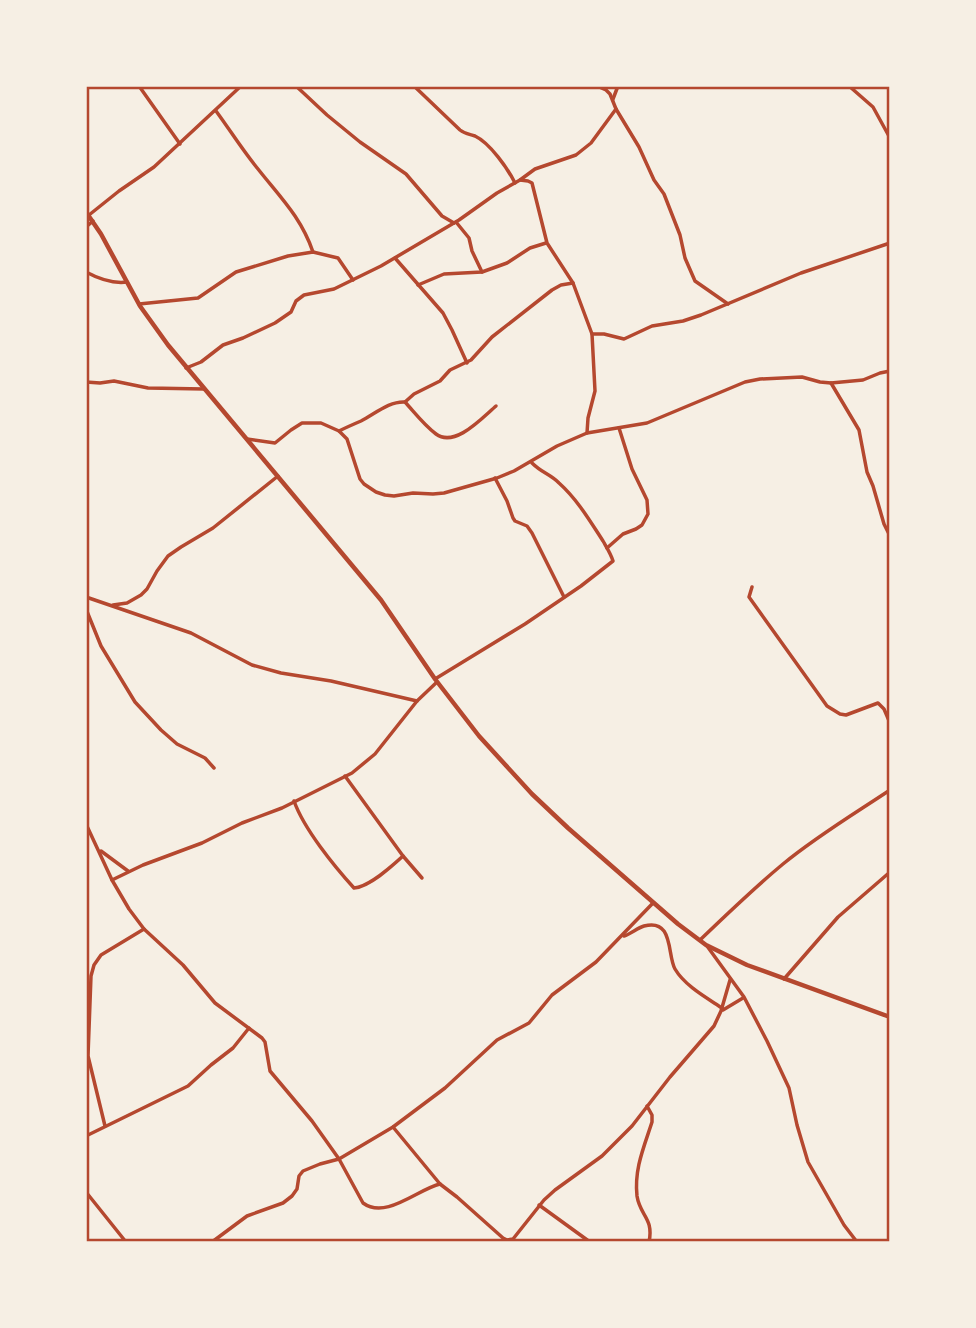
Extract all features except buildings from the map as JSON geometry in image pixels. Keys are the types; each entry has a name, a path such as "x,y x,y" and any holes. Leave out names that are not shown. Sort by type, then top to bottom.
{"street":[{"path":"139,86 180,144"},
{"path":"241,86 154,167 87,214 150,321 186,368 383,603 436,681 479,736 532,794 568,828 653,903 706,945 747,965 890,1017"},
{"path":"296,86 360,142 406,174 442,216 455,223 470,238 472,251 482,272"},
{"path":"414,86 465,134 477,136 518,181 532,183 547,243 573,282 592,334 595,391 587,433"},
{"path":"597,86 609,92 654,180 664,194 695,281 728,304"},
{"path":"613,99 618,86"},
{"path":"849,86 873,107 890,138"},
{"path":"186,368 201,362 223,345 275,323 291,312 296,301 304,295 327,292 353,280 455,223 496,193 541,166 568,159 586,148 616,109"},
{"path":"216,111 258,169 293,211 313,252"},
{"path":"86,227 93,221"},
{"path":"418,285 444,274 482,272 507,262 530,248 547,243"},
{"path":"592,334 624,339 652,326 683,321 802,273 890,243"},
{"path":"139,304 198,298 236,272 288,256 313,252 338,258 353,280"},
{"path":"395,258 443,313 467,363"},
{"path":"86,272 101,279 127,282"},
{"path":"339,430 393,404 405,402 414,394 440,381 450,370 467,363 492,337 552,290 573,282"},
{"path":"245,439 275,443 302,423 321,423 339,430 350,445 360,480 369,488 394,496 413,492 444,493 514,471 557,446 587,433 647,423 745,382 802,377 831,383 863,380 890,371"},
{"path":"86,382 114,381 148,388 204,388"},
{"path":"831,383 859,430 867,472 890,536"},
{"path":"405,402 435,433 445,438 458,435 496,406"},
{"path":"607,548 623,534 642,525 648,514 647,500 632,469 619,428"},
{"path":"112,880 294,802 365,764 436,681 612,563 613,559 591,521 561,484 531,462"},
{"path":"111,605 135,599 147,589 168,556 213,528 278,476"},
{"path":"495,478 513,519 530,529 564,597"},
{"path":"752,587 749,597 754,605 780,637 827,706 846,715 878,703 890,723"},
{"path":"86,597 191,633 252,665 417,701"},
{"path":"86,609 102,646 135,702 177,744 205,758 214,768"},
{"path":"345,776 422,878"},
{"path":"700,940 785,862 825,832 890,790"},
{"path":"294,802 313,835 354,888 378,876 403,856"},
{"path":"86,824 112,880 144,929 183,965 215,1003 265,1042 268,1063 275,1078 312,1121 339,1159 360,1198 369,1207 378,1208 404,1202 440,1184"},
{"path":"99,850 129,872"},
{"path":"784,979 830,925 890,872"},
{"path":"212,1242 247,1216 288,1200 297,1189 299,1176 303,1171 339,1159 393,1127 453,1082 497,1040 529,1023 561,986 588,970 653,903"},
{"path":"622,936 642,926 659,928 668,937 671,961 680,976 722,1010"},
{"path":"105,1126 88,1056 91,975 101,955 144,929"},
{"path":"706,945 744,998 768,1041 789,1088 796,1125 808,1162 844,1225 857,1242"},
{"path":"393,1127 440,1184 502,1240 513,1239 539,1205 602,1156 632,1126 714,1026 722,1010 730,980"},
{"path":"722,1010 744,998"},
{"path":"86,1136 188,1086 233,1048 249,1028"},
{"path":"647,1106 652,1122 639,1163 637,1191 639,1203 649,1221 649,1242"},
{"path":"86,1192 125,1242"},
{"path":"539,1205 590,1242"}]}
